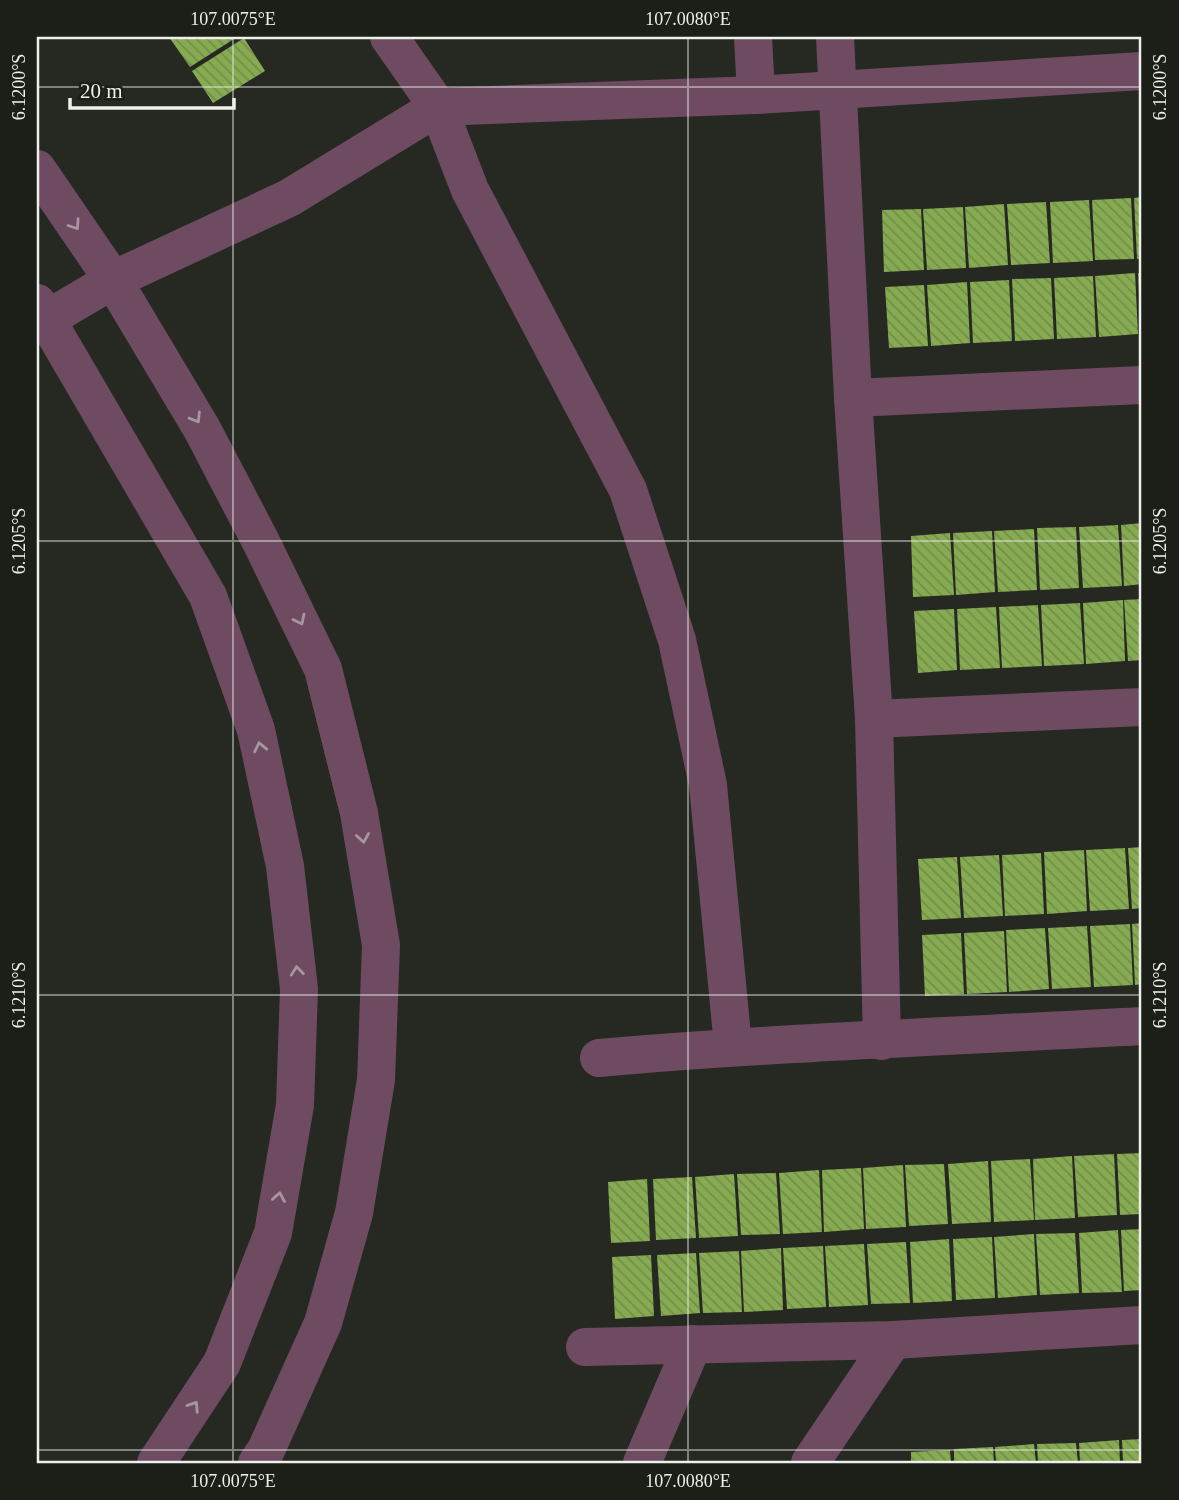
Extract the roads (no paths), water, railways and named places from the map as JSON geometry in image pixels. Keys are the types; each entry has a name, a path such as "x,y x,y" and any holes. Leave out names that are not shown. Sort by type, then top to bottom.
{"street":[{"path":"388,37 438,107 470,190 628,490 677,640 708,785 733,1046"},
{"path":"753,37 756,95"},
{"path":"835,37 853,398 874,719 882,1041"},
{"path":"156,1463 222,1363 273,1233 295,1105 299,989 285,866 256,730 208,596 40,316 289,198 438,107 756,95 1142,71"},
{"path":"37,169 113,280 202,429 261,542 323,669 359,813 381,946 376,1080 354,1213 323,1324 266,1450 257,1463"},
{"path":"853,398 1142,385"},
{"path":"874,719 1142,707"},
{"path":"599,1058 733,1046 882,1041 1142,1026"},
{"path":"585,1347 894,1340 1142,1325"},
{"path":"810,1463 894,1340"},
{"path":"642,1463 693,1344"}]}
